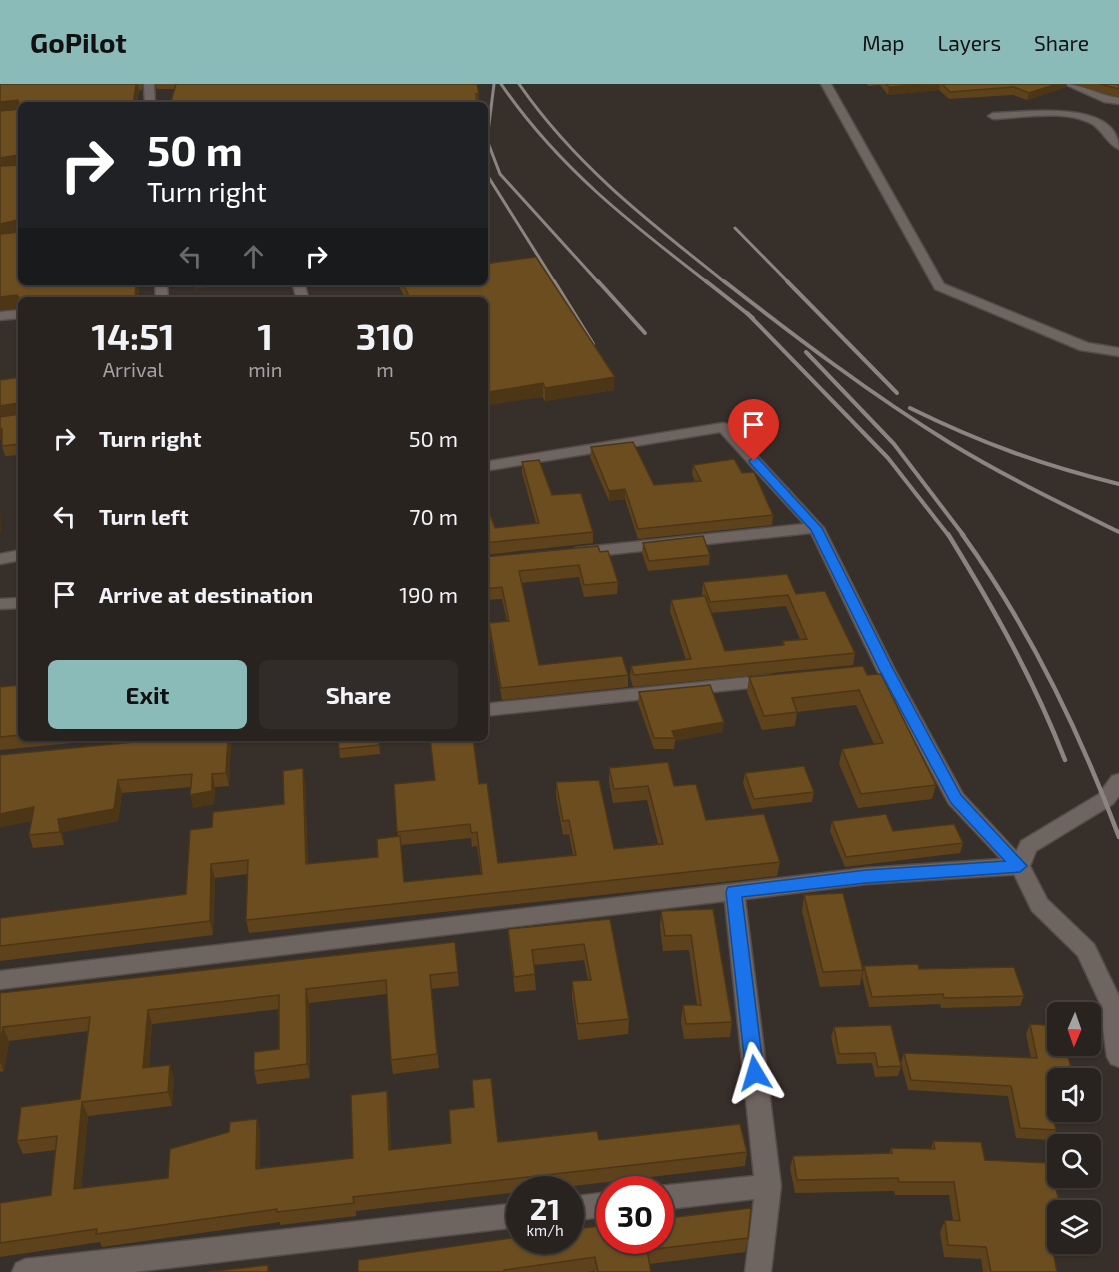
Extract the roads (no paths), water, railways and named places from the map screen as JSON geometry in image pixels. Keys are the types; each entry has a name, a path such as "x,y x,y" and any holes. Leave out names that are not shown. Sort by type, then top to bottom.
{"street":[{"path":"149,84 150,102"},
{"path":"826,84 939,286 1085,347 1119,352"},
{"path":"1069,84 1108,100 1119,101"},
{"path":"993,116 1067,115 1088,118 1103,128 1119,146"},
{"path":"0,316 18,314"},
{"path":"488,466 723,427 816,528 886,669 956,799 1020,866 1039,905 1086,950 1110,1001 1119,1057"},
{"path":"556,555 816,528"},
{"path":"0,559 18,556"},
{"path":"0,604 18,603"},
{"path":"863,672 886,669"},
{"path":"488,710 792,679"},
{"path":"1020,866 1028,846 1106,799 1119,781"},
{"path":"0,980 866,876 1020,866"},
{"path":"734,892 768,1186 758,1272"},
{"path":"674,1196 768,1186"},
{"path":"25,1272 506,1216"}],"railway":[{"path":"488,132 494,84"},
{"path":"501,84 546,142 596,192 708,283"},
{"path":"519,84 564,141 615,191 641,215 726,283"},
{"path":"488,143 500,174 599,283"},
{"path":"488,176 555,283"},
{"path":"735,228 789,283"},
{"path":"554,281 593,344"},
{"path":"598,281 645,333"},
{"path":"706,281 748,314"},
{"path":"724,281 835,365 950,443 1012,478 1119,532"},
{"path":"787,281 897,393"},
{"path":"748,314 753,318"},
{"path":"748,314 888,458 949,536"},
{"path":"806,352 894,444 964,536"},
{"path":"910,408 1012,452 1119,484"},
{"path":"948,534 1012,644 1065,760"},
{"path":"962,534 1009,606 1051,680 1104,797 1119,837"}]}
